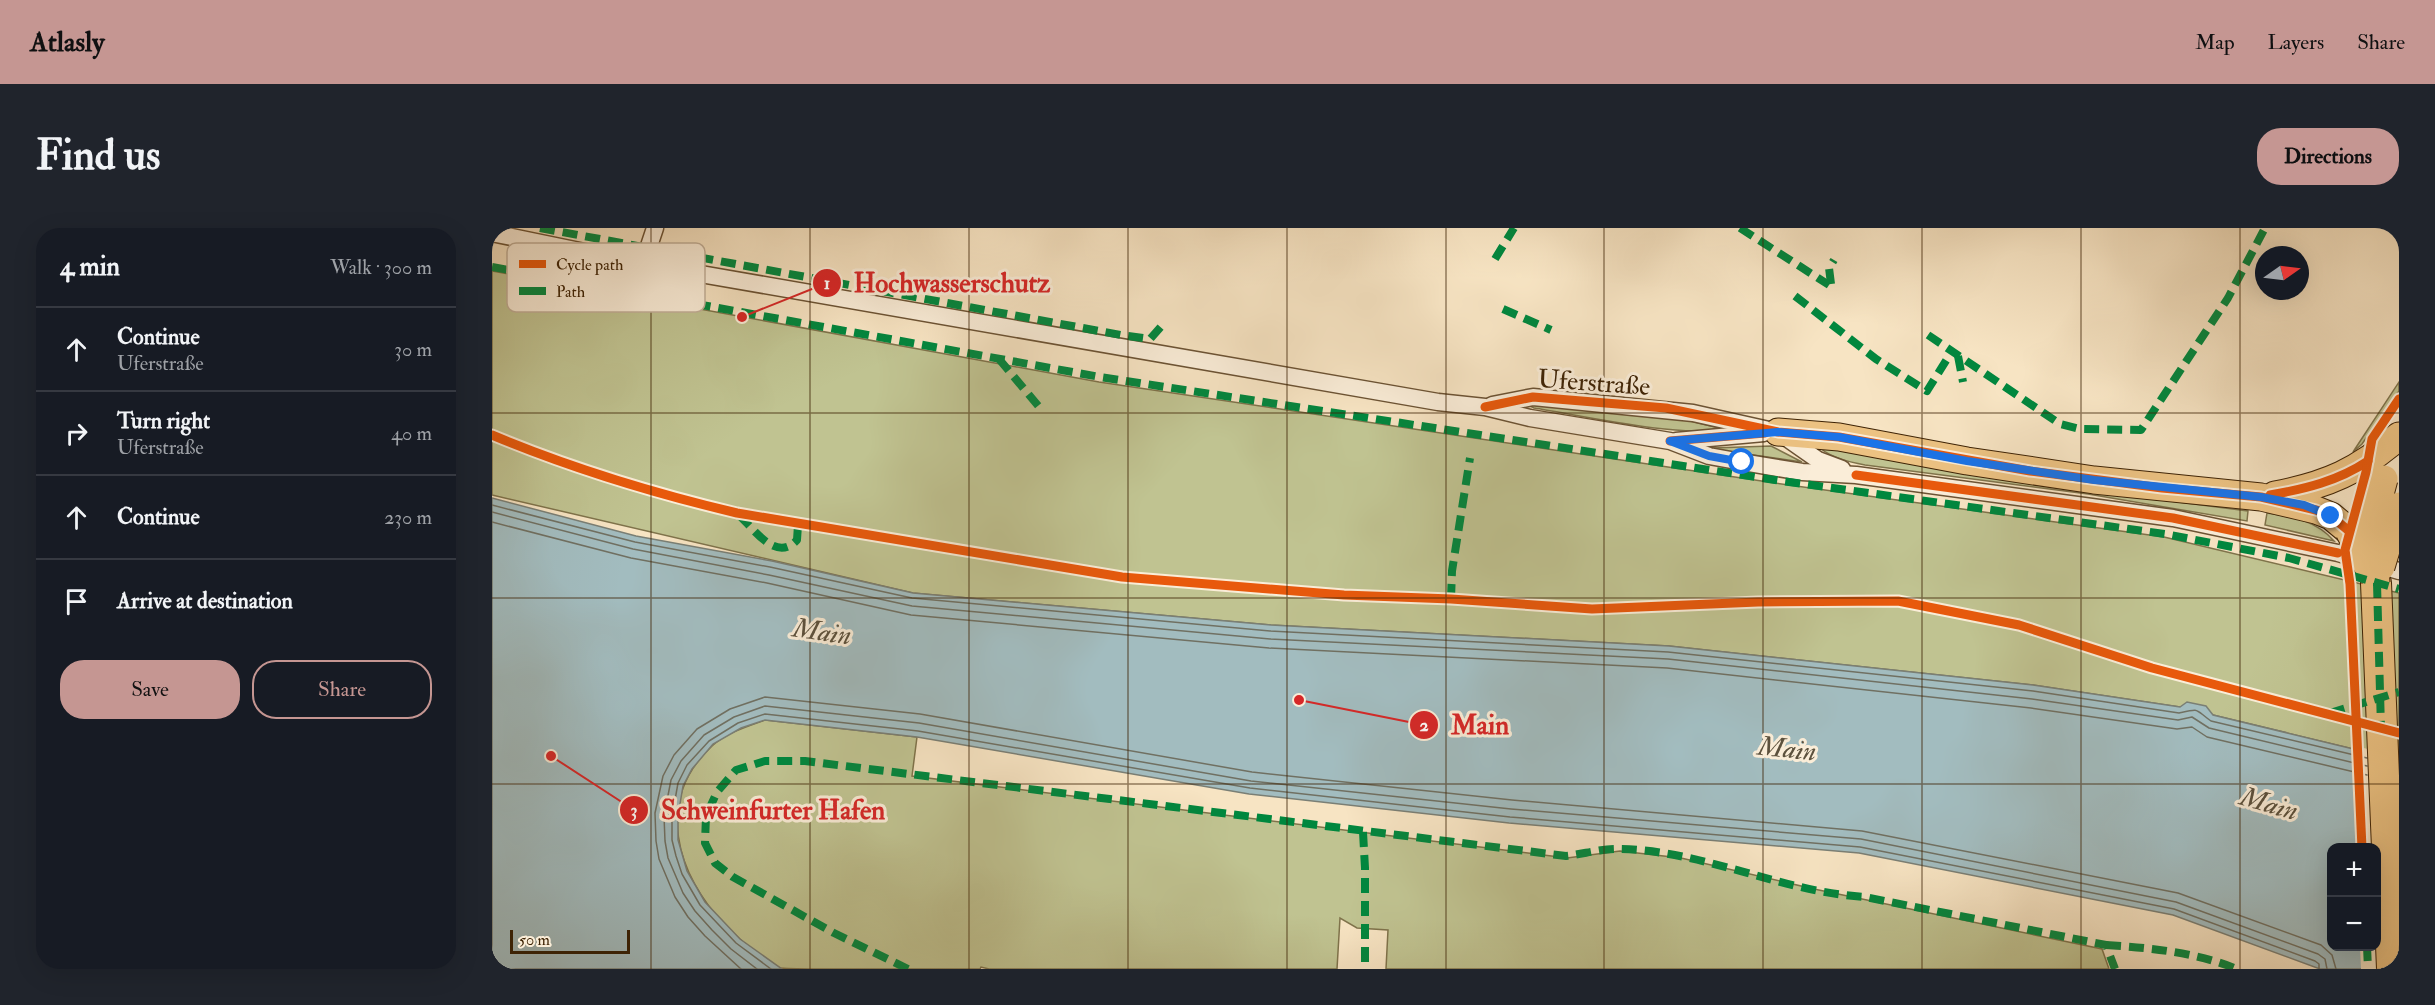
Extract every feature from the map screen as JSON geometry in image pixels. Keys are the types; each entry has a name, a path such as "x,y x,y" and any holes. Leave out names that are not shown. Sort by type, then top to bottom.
{"highway":[{"path":"2388,577 2392,969"}],"main road":[{"path":"1778,432 1839,437 1967,461 2094,480 2261,497 2304,505 2331,516 2340,523 2388,577"},
{"path":"2261,497 2325,483 2357,469 2399,438"},
{"path":"2388,577 2372,524 2384,479 2399,438"},
{"path":"2388,577 2399,506"}],"street":[{"path":"650,243 655,228"},
{"name":"Uferstraße","path":"492,233 541,243"},
{"name":"Uferstraße","path":"705,275 1426,400 1485,407 1530,418 1670,441 1709,456 1802,472 1856,475 2174,518 2338,553 2388,577"},
{"name":"Uferstraße","path":"1485,407 1533,398 1666,408 1778,432 1818,460 1856,475"},
{"name":"Uferstraße","path":"1670,441 1778,432"}],"green space":[{"path":"492,271 507,274 507,312 705,312 705,310 1099,382 1775,483 2164,537 2399,593 2399,760 2213,715 2193,707 2033,685 1669,646 1271,625 913,593 492,495"},
{"path":"2399,382 2399,391 2362,444 2353,452"},
{"path":"1532,404 1686,420 1719,428 1703,431 1656,428 1534,408 1530,406"},
{"path":"1771,446 1802,462 1711,449 1712,448"},
{"path":"1822,446 2108,493 2248,511 2247,521 2088,494 1865,465 1836,457 1820,448"},
{"path":"2267,513 2311,524 2334,541 2265,525"},
{"path":"765,720 917,737 912,776 1567,858 1620,851 1681,858 1814,889 2102,949 2109,969 1386,969 1388,930 1357,928 1340,918 1337,969 780,968 765,960 745,944 709,906 684,861 678,837 678,813 683,790 694,767 712,746 724,737"}],"water":[{"path":"492,498 636,536 772,561 913,593 1271,625 1669,646 2033,685 2180,707 2187,702 2206,706 2213,715 2399,760 2399,969 2320,969 2173,915 1859,853 1509,823 1249,794 917,737 765,720 741,728 713,744 692,769 683,786 678,816 678,840 687,871 705,902 740,939 782,969 495,969 492,965"}],"pier":[{"path":"2352,745 2399,757 2399,969 2361,969 2360,951 2381,951 2381,843 2356,843"}],"marked path":[{"path":"540,228 621,243"},
{"path":"1495,259 1514,228"},
{"path":"1740,228 1829,285"},
{"path":"1928,335 2060,424 2080,429 2141,430 2228,298 2265,228"},
{"path":"705,258 1121,335 1150,339 1165,322"},
{"path":"1831,284 1829,268 1834,260"},
{"path":"492,267 507,270"},
{"path":"1795,296 1876,359 1927,391 1952,351"},
{"path":"705,306 1100,377 1775,480 2165,534 2289,558 2399,589"},
{"path":"1503,309 1551,330"},
{"path":"1958,356 1963,382"},
{"path":"999,359 1040,408"},
{"path":"1451,599 1452,571 1470,458"},
{"path":"739,515 758,535 773,546 781,548 797,540 798,525"},
{"path":"2377,583 2381,728"},
{"path":"2330,713 2399,692"},
{"path":"908,969 834,933 733,877 715,863 705,843 706,816 717,792 736,770 765,761 805,761 1566,856 1614,849 1652,851 1804,888 1865,897 2106,945 2115,969"},
{"path":"1363,832 1365,969"},
{"path":"2106,945 2156,949 2189,955 2237,969"},
{"path":"2367,951 2368,969"}],"cycle path":[{"path":"1485,407 1533,397 1666,408 1778,432 1839,437 2030,471 2162,488 2261,497 2316,510 2331,516 2349,531"},
{"path":"2362,843 2350,584 2345,550 2366,472 2372,439 2399,399"},
{"path":"1670,441 1765,433"},
{"path":"492,435 613,479 737,513 1122,577 1344,595 1451,599 1592,609 1758,602 1898,601 2019,625 2152,668 2399,733"},
{"path":"2270,495 2321,483 2345,474 2368,461"},
{"path":"1856,475 2173,518 2338,553"}],"place":[{"name":"Hochwasserschutz","path":"742,317"},
{"name":"Main","path":"1299,700"},
{"name":"Schweinfurter Hafen","path":"551,756"}],"route":[{"path":"1742,462 1709,456 1670,441 1778,432 1839,437 1967,461 2094,480 2261,497 2304,505 2331,516"}]}
